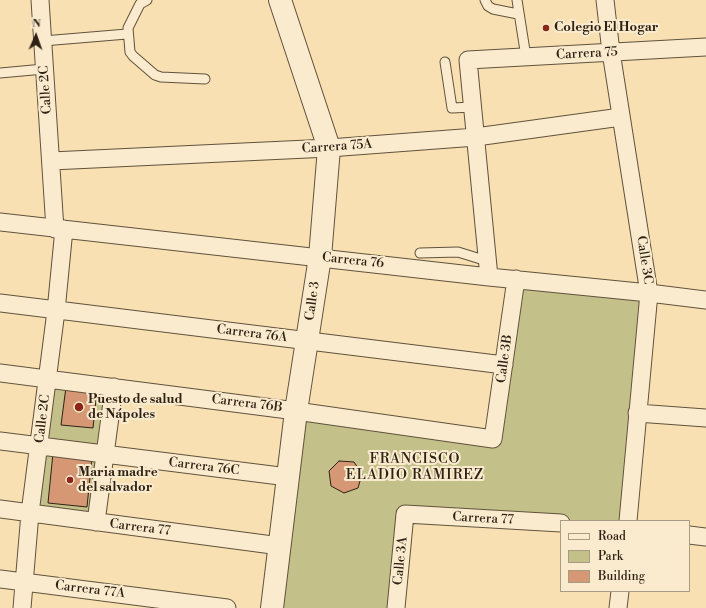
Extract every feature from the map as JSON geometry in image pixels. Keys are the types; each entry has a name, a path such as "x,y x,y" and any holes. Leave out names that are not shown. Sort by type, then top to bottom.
{"street":[{"name":"Calle 2C","path":"22,608 30,513 56,311 59,229 51,162 40,0"},
{"name":"Calle 3","path":"272,608 296,411 320,258 329,148 280,0"},
{"name":"Calle 3C","path":"605,0 611,52 649,293 628,520"},
{"name":"Carrera 75","path":"473,108 468,60 706,47"},
{"path":"473,108 488,269"},
{"name":"Carrera 75A","path":"51,162 329,148 476,137 621,117"},
{"name":"Carrera 76","path":"0,222 320,258 488,269 516,279 706,300"},
{"name":"Calle 3B","path":"493,438 516,279"},
{"name":"Carrera 76A","path":"0,303 504,365"},
{"name":"Carrera 76B","path":"0,373 493,438"},
{"path":"96,522 114,388"},
{"path":"638,413 706,418"},
{"name":"Carrera 76C","path":"0,441 288,477"},
{"name":"Carrera 77","path":"0,509 280,546"},
{"name":"Carrera 77","path":"405,514 560,523"},
{"name":"Calle 3A","path":"396,608 405,514"},
{"path":"690,535 706,537"},
{"name":"Carrera 77A","path":"0,580 227,608"},
{"path":"618,608 620,592"}],"lane":[{"path":"147,0 140,4 128,28 130,52 132,56 155,75 161,77 205,80"},
{"path":"485,0 488,6 493,9 518,14"},
{"path":"517,0 526,57"},
{"path":"43,41 128,34"},
{"path":"444,62 451,107 454,109 473,108"},
{"path":"0,73 44,69"},
{"path":"420,253 458,252 488,269"}],"green space":[{"path":"516,279 649,293 628,520 560,521 405,514 396,608 272,608 296,411 493,438"},
{"path":"48,379 114,387 96,522 30,513"}],"building":[{"name":"Puesto de salud de Nápoles","path":"66,387 97,390 93,428 61,425"},
{"name":"Maria madre del salvador","path":"53,453 92,457 87,507 48,503"},
{"path":"339,461 354,462 362,474 358,488 344,493 331,486 329,471"}],"place":[{"name":"Colegio El Hogar","path":"546,28"},
{"name":"Puesto de salud de Nápoles","path":"79,407"},
{"name":"Maria madre del salvador","path":"70,480"}],"district":[{"name":"FRANCISCO ELADIO RAMIREZ","path":"415,468"}]}
